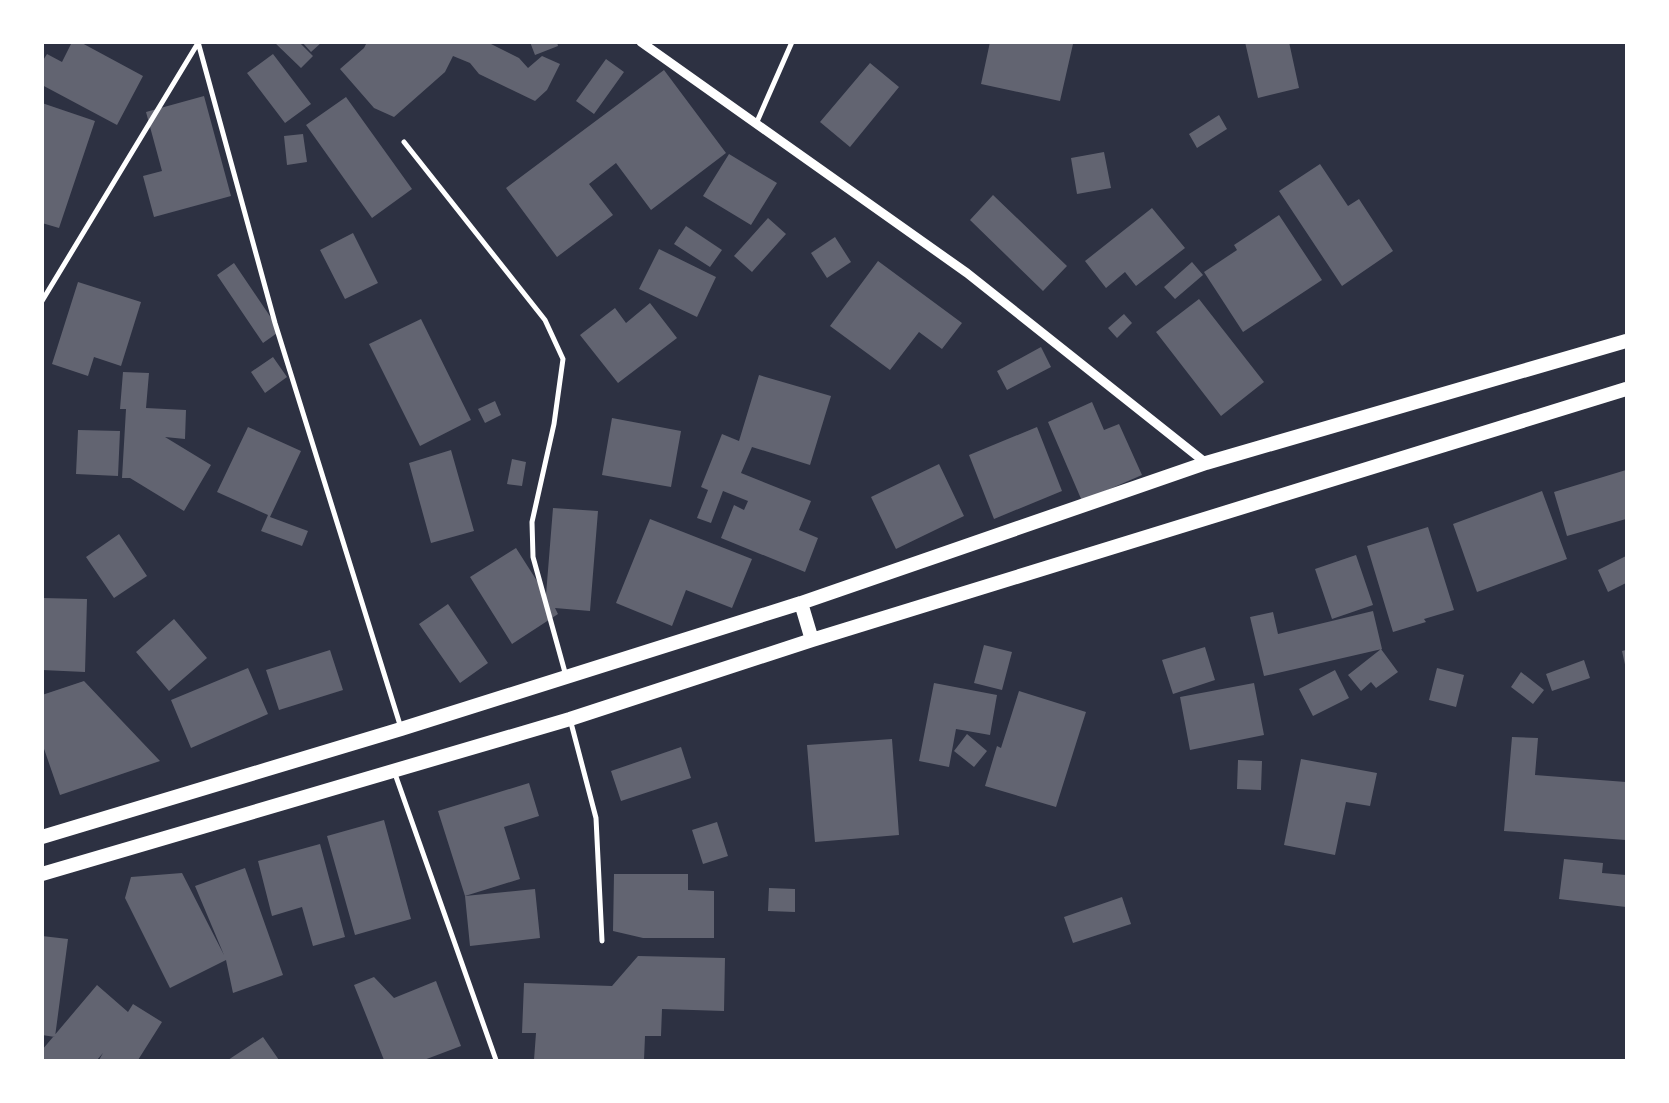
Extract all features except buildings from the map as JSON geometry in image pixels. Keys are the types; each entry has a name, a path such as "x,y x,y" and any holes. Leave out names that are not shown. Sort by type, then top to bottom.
{"highway":[{"path":"42,837 401,729 801,603 1206,463 1626,341"},
{"path":"42,874 570,719 812,640 1626,390"},
{"path":"801,603 812,640"}],"street":[{"path":"640,42 967,273 1206,463"},
{"path":"756,124 792,42"},
{"path":"42,301 198,43"},
{"path":"198,43 275,323 401,729"},
{"path":"404,142 546,320 563,359 554,424 532,522 533,557 567,677"},
{"path":"570,719 596,818 602,941"},
{"path":"394,771 496,1060"}]}
